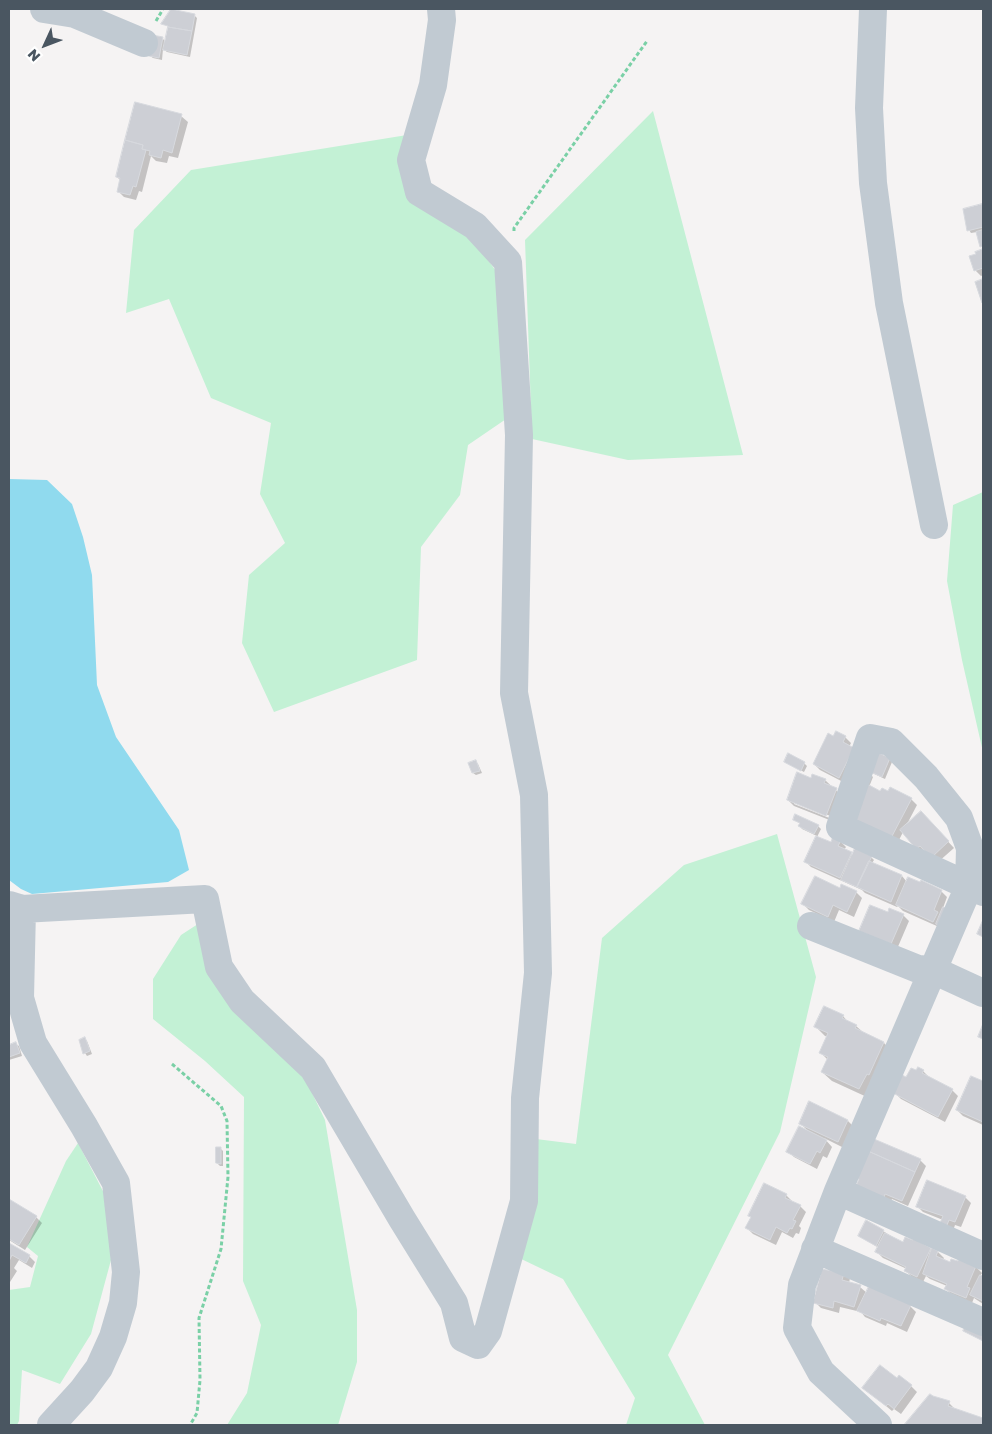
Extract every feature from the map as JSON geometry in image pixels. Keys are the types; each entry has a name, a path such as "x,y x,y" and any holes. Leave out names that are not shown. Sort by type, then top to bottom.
{"street":[{"path":"44,9 75,14 144,43"},
{"path":"51,1425 82,1391 99,1368 113,1337 123,1303 126,1272 116,1183 84,1126 32,1043 20,998 12,906 205,899 220,967 242,1001 313,1068 454,1303 463,1338 478,1346 488,1331 524,1201 525,1098 538,973 534,795 514,693 519,435 508,262 475,226 419,192 411,160 433,84 442,20 441,9"},
{"path":"873,9 869,108 873,183 888,303 934,525"},
{"path":"878,1425 821,1372 797,1328 802,1286 838,1191 933,970 976,889 970,848 959,818 926,777 891,742 870,738 840,827 976,889"},
{"path":"811,926 918,969 933,970 983,993"},
{"path":"838,1191 983,1256"},
{"path":"815,1249 983,1322"}],"path":[{"path":"508,262 514,228 647,41"},
{"path":"172,1064 221,1106 227,1120 228,1178 221,1249 198,1318 200,1380 197,1413 190,1425"}],"green space":[{"path":"653,111 743,455 628,460 532,439 525,240"},
{"path":"407,135 404,170 467,231 501,278 509,417 468,445 460,495 421,547 417,660 274,712 242,643 249,575 285,543 260,494 271,423 211,398 169,299 126,313 134,230 191,170"},
{"path":"983,492 983,752 962,660 947,581 953,505"},
{"path":"777,834 816,977 780,1132 668,1355 705,1425 626,1425 635,1398 563,1279 515,1256 528,1138 576,1144 602,938 684,865"},
{"path":"201,922 304,1076 325,1120 357,1310 357,1362 338,1425 227,1425 247,1393 261,1325 243,1281 244,1097 205,1061 153,1019 153,979 181,935"},
{"path":"78,1143 106,1197 111,1260 91,1334 60,1384 22,1370 19,1421 17,1425 9,1425 9,1290 30,1287 38,1256 27,1247 66,1161"}],"water":[{"path":"9,479 47,480 72,504 83,537 92,575 97,685 116,737 179,830 189,870 168,882 32,894 9,880"}],"building":[{"path":"171,9 195,14 192,31 161,24"},
{"path":"168,27 192,31 187,55 163,50"},
{"path":"152,35 163,37 159,58 149,56"},
{"path":"135,102 182,114 172,153 163,150 161,158 149,155 150,151 142,149 143,145 125,140"},
{"path":"125,140 143,145 142,149 146,150 136,187 133,186 130,195 117,192 120,178 116,177"},
{"path":"982,204 983,227 967,231 963,209"},
{"path":"983,230 983,246 980,247 976,232"},
{"path":"983,249 983,268 974,271 969,256"},
{"path":"983,279 983,303 982,303 975,282"},
{"path":"836,731 846,736 843,742 854,748 839,778 813,764 828,733 833,736"},
{"path":"874,751 890,758 882,777 866,770"},
{"path":"788,753 805,762 801,771 784,762"},
{"path":"476,760 480,771 472,773 468,763"},
{"path":"797,772 811,778 812,774 826,779 824,783 837,788 826,816 787,800"},
{"path":"869,785 880,791 882,788 888,791 890,787 912,798 891,838 852,819"},
{"path":"921,811 949,841 931,858 920,846 916,849 900,830"},
{"path":"795,814 819,825 814,834 798,826 800,823 793,820"},
{"path":"816,836 831,842 833,836 841,840 838,846 852,852 840,878 804,862"},
{"path":"855,848 872,856 857,887 841,880"},
{"path":"869,861 902,875 891,902 857,887"},
{"path":"815,876 840,888 841,884 857,891 847,912 833,905 828,917 801,904"},
{"path":"908,877 920,882 921,880 942,890 934,910 938,912 933,922 896,905"},
{"path":"870,905 888,912 889,908 904,914 891,944 859,931"},
{"path":"943,907 951,910 943,927 936,924"},
{"path":"983,920 983,937 977,934"},
{"path":"824,1006 844,1015 842,1018 857,1025 855,1028 884,1042 869,1075 867,1074 859,1089 821,1072 828,1057 819,1053 828,1033 814,1027"},
{"path":"983,1024 983,1039 978,1037"},
{"path":"85,1037 90,1051 83,1054 79,1040"},
{"path":"16,1042 20,1053 9,1057 9,1045"},
{"path":"918,1067 924,1070 922,1073 953,1089 938,1117 893,1093 902,1075 906,1077 911,1068 916,1070"},
{"path":"971,1076 983,1081 983,1122 956,1110"},
{"path":"809,1101 848,1120 838,1142 799,1124"},
{"path":"799,1126 827,1140 820,1153 817,1151 810,1164 786,1152"},
{"path":"874,1139 921,1159 915,1172 868,1151"},
{"path":"216,1147 221,1147 221,1164 216,1163"},
{"path":"868,1151 915,1172 902,1201 885,1194 884,1198 856,1186 859,1179 857,1178"},
{"path":"927,1180 966,1196 955,1222 949,1220 947,1225 940,1223 943,1216 916,1207"},
{"path":"764,1183 787,1194 785,1198 801,1205 793,1220 796,1221 792,1229 790,1228 787,1233 776,1227 770,1240 745,1228 751,1217 748,1216"},
{"path":"9,1199 37,1216 19,1245 9,1239"},
{"path":"866,1220 884,1230 876,1246 858,1236"},
{"path":"885,1233 903,1242 905,1237 914,1239 931,1248 917,1277 904,1271 906,1267 875,1252"},
{"path":"9,1243 30,1255 26,1263 12,1255 9,1261"},
{"path":"932,1248 938,1251 936,1256 950,1262 951,1259 958,1261 959,1259 976,1266 967,1287 970,1288 966,1298 944,1289 947,1284 923,1274"},
{"path":"822,1269 832,1271 845,1270 842,1280 861,1285 854,1307 834,1301 833,1308 813,1303"},
{"path":"980,1275 983,1276 983,1301 970,1295"},
{"path":"871,1282 911,1305 901,1326 881,1318 880,1321 857,1311"},
{"path":"966,1325 983,1333 983,1341 963,1331"},
{"path":"880,1365 897,1378 899,1375 912,1385 894,1409 888,1404 886,1406 862,1388"},
{"path":"930,1394 950,1401 948,1406 983,1418 983,1425 906,1425"}]}
